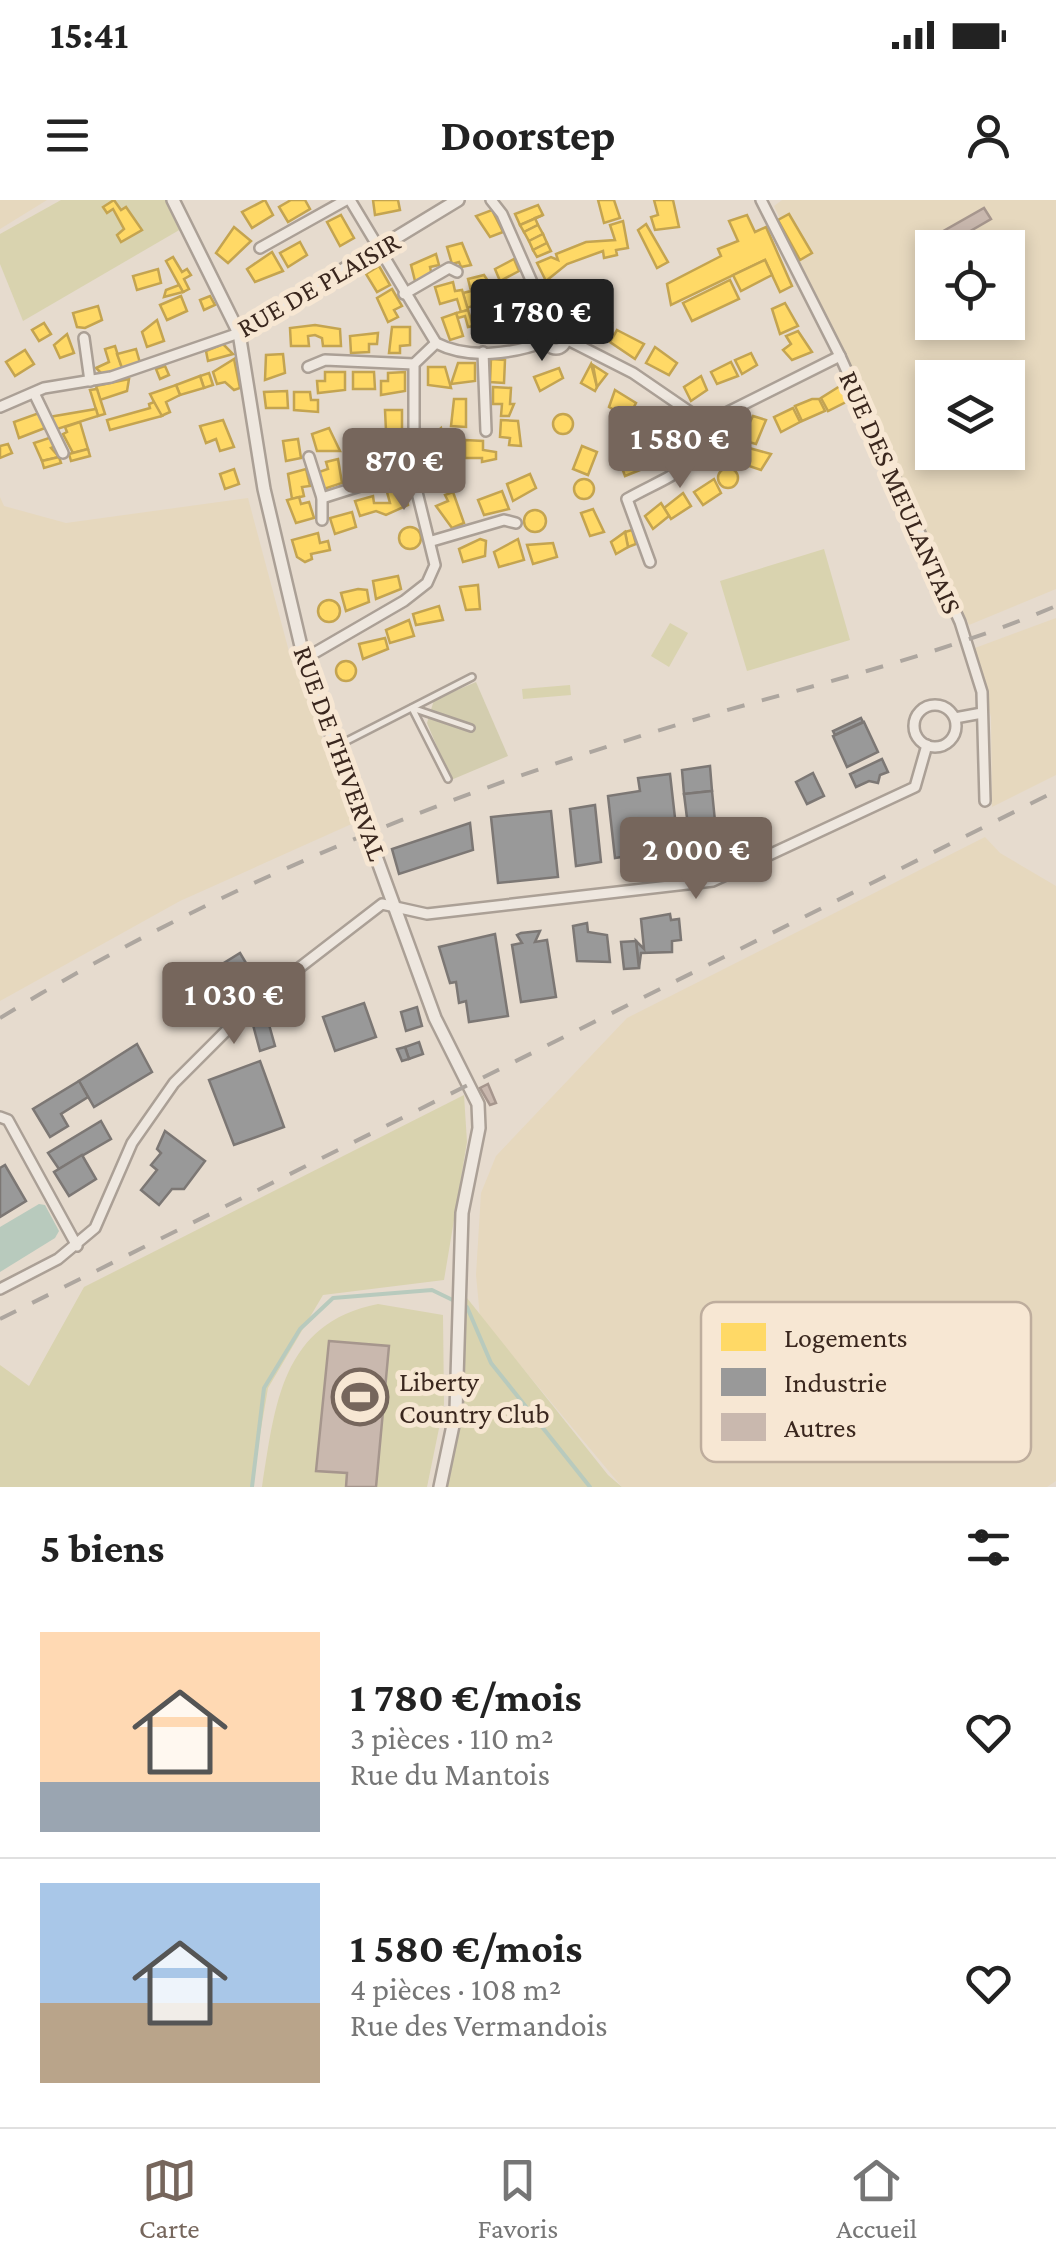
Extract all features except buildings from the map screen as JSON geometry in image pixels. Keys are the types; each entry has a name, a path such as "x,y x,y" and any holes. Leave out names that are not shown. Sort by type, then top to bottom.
{"street":[{"name":"RUE DE THIVERVAL","path":"173,200 239,333 264,489 304,659 435,1018 478,1104 479,1128 462,1213 456,1411 440,1487"},
{"path":"260,248 348,200 436,343 452,351 520,351 547,341 553,330"},
{"name":"RUE DE PLAISIR","path":"0,407 34,392 90,381 239,333 458,200"},
{"path":"491,200 502,214 553,330"},
{"name":"RUE DES MEULANTAIS","path":"761,200 840,356 960,622 976,672 982,712 985,801"},
{"path":"404,294 449,268 457,272"},
{"path":"553,330 561,330 566,339 633,373 673,405 706,423"},
{"path":"84,338 90,381"},
{"path":"547,341 556,349 566,339"},
{"path":"308,367 325,360 414,364 436,343"},
{"path":"483,352 486,430"},
{"path":"706,423 840,356"},
{"path":"304,659 404,601 427,583 435,565 414,469 414,364"},
{"path":"34,392 63,454"},
{"path":"650,562 627,500 691,463 700,452 706,423"},
{"path":"309,457 322,498 322,520"},
{"path":"322,498 414,469"},
{"path":"432,541 504,520 516,522"},
{"path":"939,705 954,718 955,732 948,743 928,745 915,730 920,711 939,705"},
{"path":"954,718 982,712"},
{"path":"0,1289 77,1246 95,1228 132,1144 195,1060 254,1002 382,904 426,914 713,881 915,787 928,745"},
{"path":"0,1117 8,1120 77,1246"}],"lane":[{"path":"337,746 472,678"},
{"path":"412,708 471,728"},
{"path":"412,708 448,779"}],"shaded area":[{"path":"0,200 47,200 0,229"},
{"path":"61,200 165,200 181,229 23,321 0,264 0,234"},
{"path":"782,200 1056,200 1056,589 969,625 774,206"},
{"path":"0,497 4,506 66,523 248,498 291,659 356,822 180,901 0,1001"},
{"path":"824,549 850,640 747,671 720,581"},
{"path":"1056,618 1056,775 992,807 991,717 975,648"},
{"path":"670,623 688,633 669,667 651,656"},
{"path":"476,682 508,756 451,780 427,723 434,700"},
{"path":"570,685 571,695 523,699 522,689"},
{"path":"985,837 1000,853 1056,886 1056,1481 1047,1487 622,1487 480,1317 476,1275 481,1193 496,1156 627,1018"},
{"path":"464,1095 467,1142 444,1280 323,1295 268,1388 251,1487 0,1487 0,1365 29,1386 84,1287"},
{"path":"39,1204 45,1205 59,1231 55,1238 0,1272 0,1227"},
{"path":"467,1298 608,1475 622,1487 440,1487 453,1428 459,1306"},
{"name":"Liberty Country Club","path":"378,1304 443,1315 444,1404 427,1487 262,1487 279,1399 288,1372 302,1349 321,1329 346,1314"}],"waterway":[{"path":"252,1487 264,1388 300,1329 333,1298 432,1290 467,1307 491,1363 590,1487"}],"railway":[{"path":"0,1018 80,971 245,887 416,814 591,752 917,656 1056,606"},
{"path":"0,1319 1056,791"}],"place":[{"name":"Liberty Country Club","path":"360,1397"}]}
